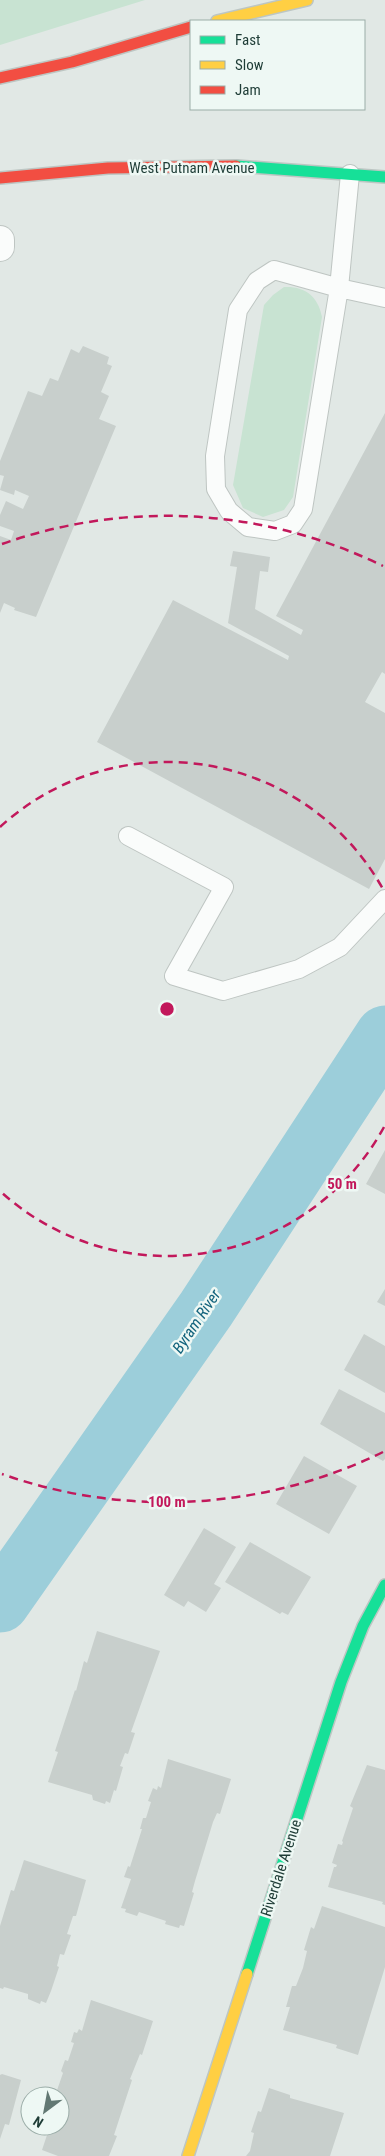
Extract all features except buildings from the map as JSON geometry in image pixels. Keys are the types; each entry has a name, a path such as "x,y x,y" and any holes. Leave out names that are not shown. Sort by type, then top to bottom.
{"main road":[{"path":"221,20 307,0"},
{"path":"0,78 72,62 190,28"},
{"name":"West Putnam Avenue","path":"0,178 49,172 110,168 212,166 289,168 385,177"},
{"name":"Riverdale Avenue","path":"188,2156 341,1682 363,1626 385,1585"}],"street":[{"path":"0,240 0,247"}],"lane":[{"path":"350,174 339,288 303,509 294,524 275,531 248,527 229,511 216,489 215,456 238,310 257,281 274,270 339,288 385,298"},
{"path":"128,836 224,887 174,976 222,991 299,969 340,947 385,899"}],"green space":[{"path":"0,0 145,0 0,45"},
{"path":"284,287 298,288 309,294 317,303 322,317 293,497 284,510 263,517 243,508 233,485 264,305"}],"waterway":[{"name":"Byram River","path":"0,1603 206,1309 385,1035"}],"traffic: fast":[{"path":"236,166 385,177"},
{"path":"247,1974 341,1682 363,1626 385,1585"}],"traffic: slow":[{"path":"221,20 307,0"},
{"path":"188,2156 247,1974"}],"traffic: jam":[{"path":"0,78 72,62 190,27"},
{"path":"0,178 108,168 236,166"}]}
